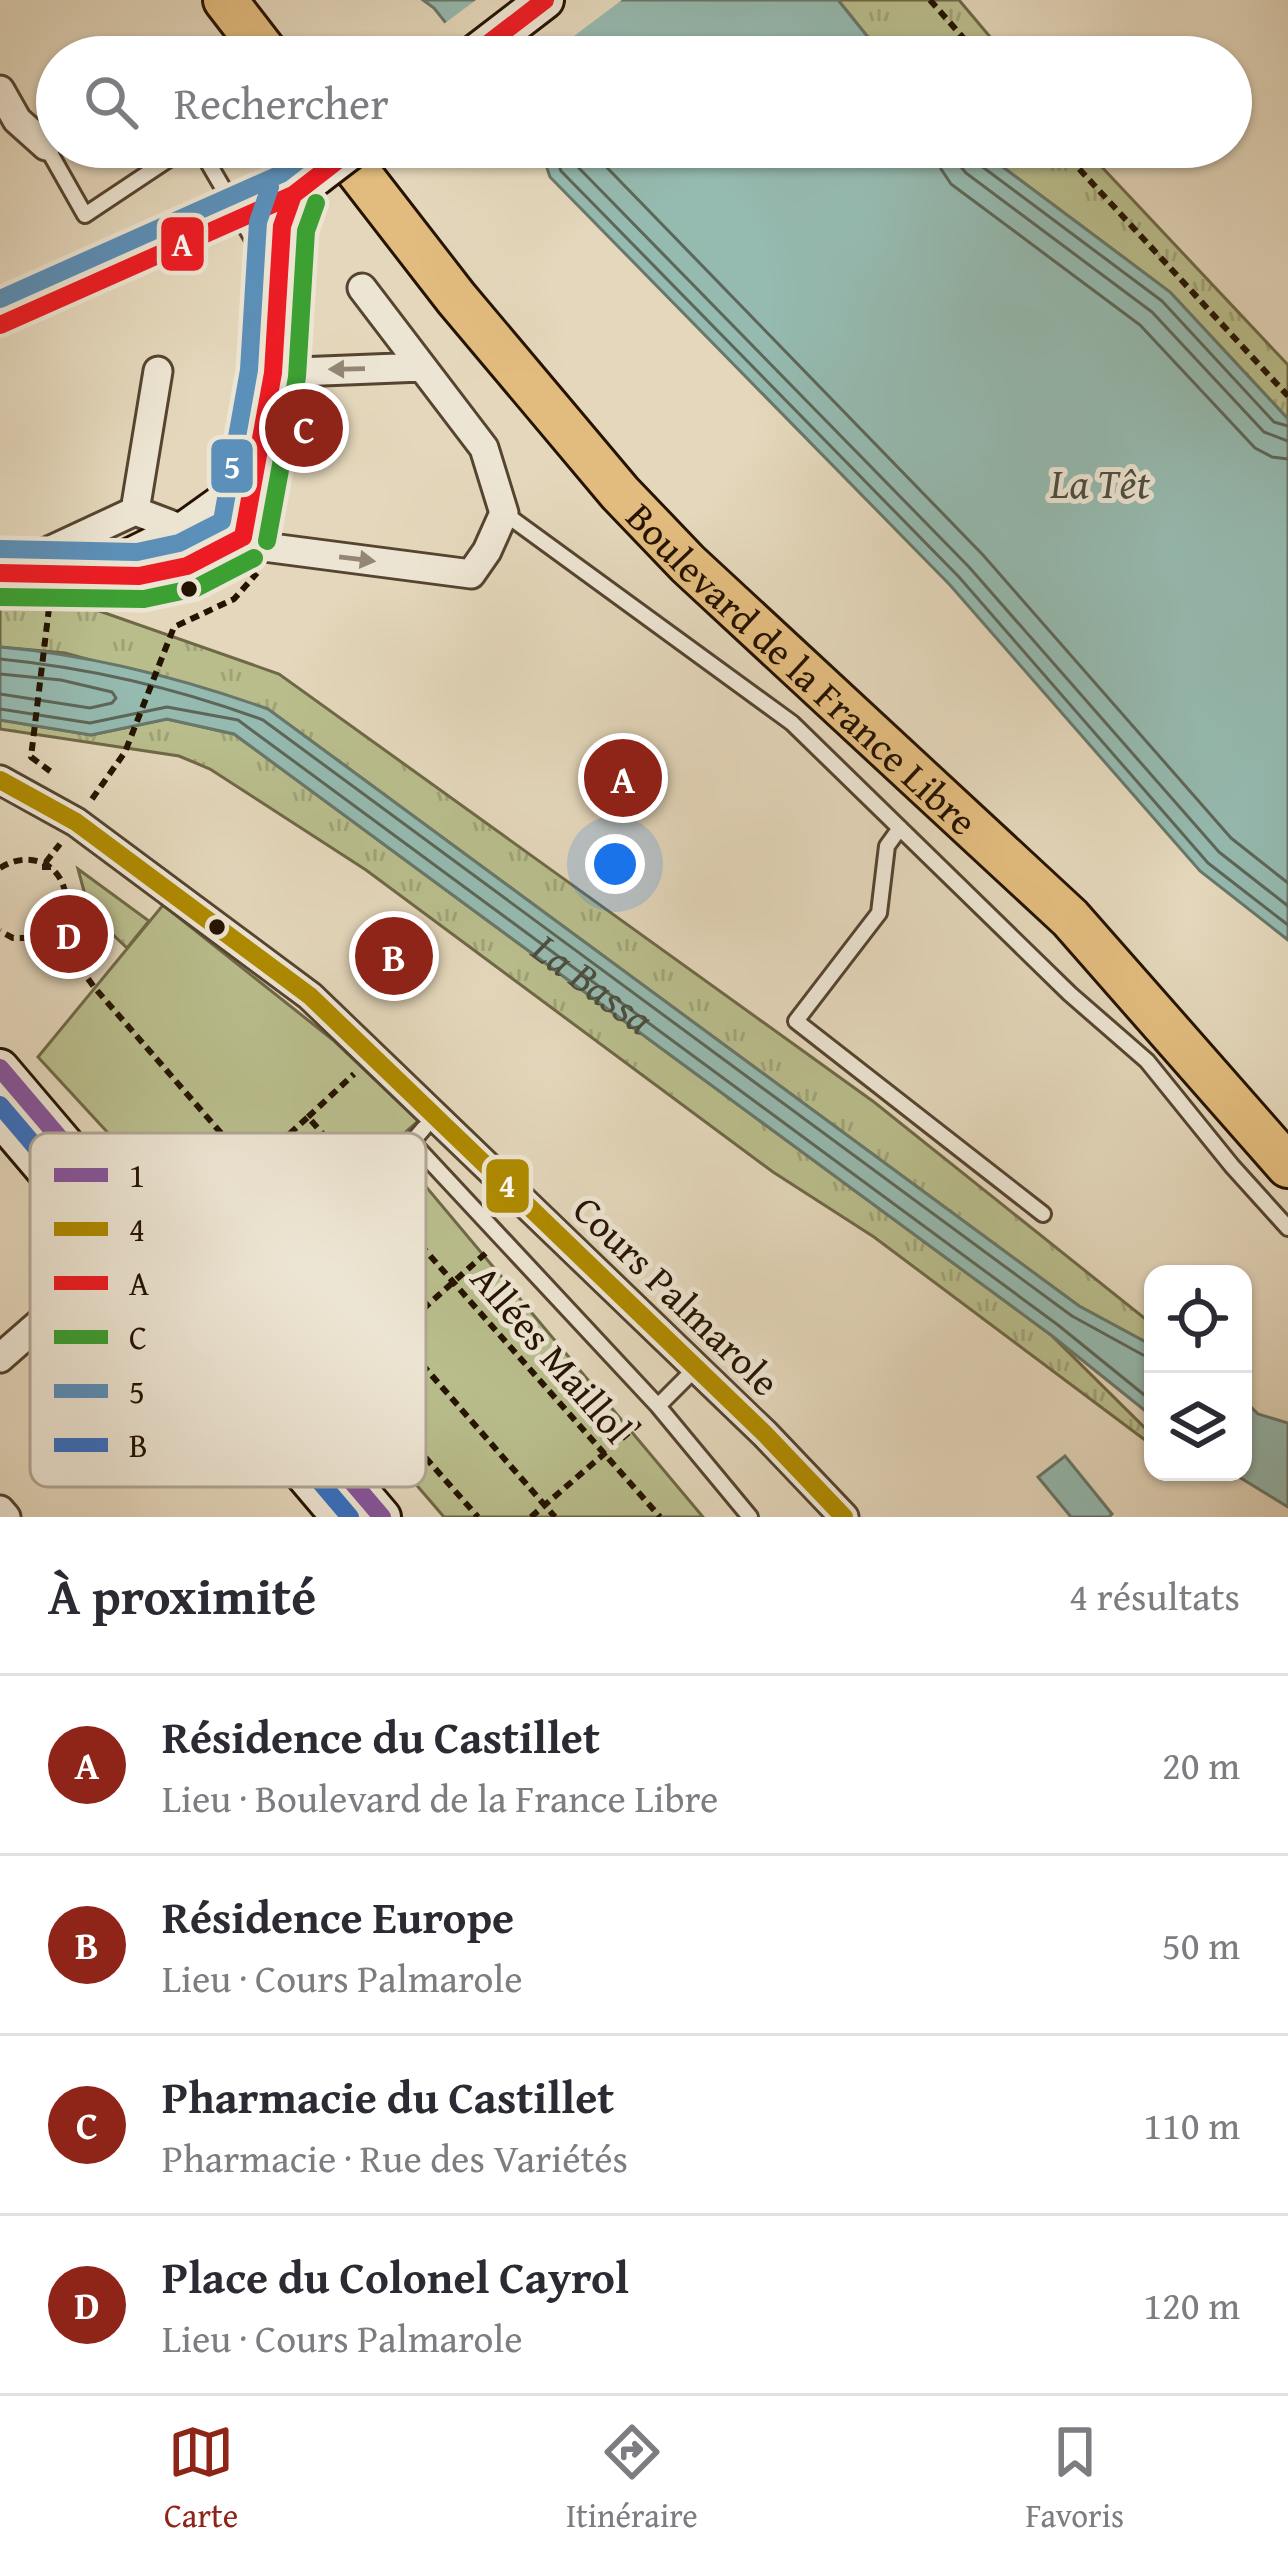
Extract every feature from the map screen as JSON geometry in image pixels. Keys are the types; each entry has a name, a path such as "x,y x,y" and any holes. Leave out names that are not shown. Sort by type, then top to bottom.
{"main road":[{"path":"225,0 253,36"},
{"path":"498,36 545,0"},
{"path":"1,573 139,576 187,566 254,542 252,482 273,373 279,282 297,191 327,168"},
{"name":"Boulevard de la France Libre","path":"297,191 456,298 620,494 1070,918 1288,1166"},
{"path":"96,574 185,530 252,482"},
{"path":"0,1069 47,1133"},
{"path":"0,1117 30,1147"},
{"path":"317,1487 340,1517"},
{"path":"356,1487 382,1517"}],"street":[{"path":"0,90 8,125 36,136"},
{"path":"254,542 471,574 504,513 484,448 362,288"},
{"path":"273,373 422,368"},
{"path":"135,511 158,371"},
{"path":"1,573 135,511 185,530"},
{"name":"Cours Palmarole","path":"0,780 84,811 310,996 844,1517"},
{"path":"0,1358 30,1332"}],"lane":[{"path":"63,168 85,214 156,168"},
{"path":"212,168 279,282"},
{"path":"0,325 237,212 297,191"},
{"path":"504,513 792,722 1070,994 1147,1061 1288,1228"},
{"path":"900,828 886,846 878,913 796,1021 1042,1214"},
{"path":"420,1133 424,1128"},
{"path":"426,1157 658,1406 750,1517"},
{"path":"658,1406 696,1368"}],"path":[{"path":"930,0 962,36"},
{"path":"1078,168 1288,396"},
{"path":"84,811 125,752 174,627 233,599 262,567 254,542"},
{"path":"50,601 32,757 62,779"},
{"path":"76,790 84,811"},
{"path":"0,868 11,861 38,861 61,878 66,905 53,930 27,940 0,931"},
{"path":"53,930 94,987 221,1133"},
{"path":"290,1133 374,1054"},
{"name":"Allées Maillol","path":"308,1117 322,1133"},
{"path":"426,1307 502,1239"},
{"name":"Allées Maillol","path":"426,1251 660,1517"},
{"path":"426,1369 555,1517"},
{"path":"530,1517 658,1406"},
{"path":"426,1458 478,1517"}],"green space":[{"path":"838,0 959,0 989,36 867,36"},
{"path":"1004,168 1103,168 1288,365 1288,419 1170,292"},
{"path":"0,602 88,607 279,674 874,1102 1144,1318 1144,1341 1079,1306 268,709 65,653 0,647"},
{"path":"167,719 234,734 1051,1335 1144,1427 1144,1439 874,1237 773,1172 366,870 210,769 179,756 0,729 0,720 91,735"},
{"path":"78,869 149,921 127,948 83,906"},
{"path":"163,905 333,1040 418,1121 404,1133 108,1133 38,1057"},
{"path":"426,1187 703,1517 444,1517 418,1487 426,1487"}],"water":[{"path":"423,0 838,0 867,36 456,36"},
{"name":"La Têt","path":"547,168 1004,168 1170,292 1288,419 1288,940 1200,871 950,585 550,177"},
{"name":"La Bassa","path":"0,647 136,669 268,709 1079,1306 1144,1341 1144,1410 1051,1335 234,734 167,719 91,735 0,720"},
{"path":"1252,1408 1288,1423 1288,1507 1246,1481 1252,1481"},
{"path":"1065,1456 1112,1514 1109,1517 1071,1517 1038,1477"}],"pier":[{"path":"476,0 622,0 574,36 449,36 441,26"}],"transit line":[{"name":"A","path":"498,36 545,0"},
{"name":"5","path":"0,299 289,168"},
{"name":"A","path":"0,325 293,195 328,168"},
{"name":"5","path":"1,549 137,552 179,543 222,521 249,370 258,222 270,187"},
{"name":"A","path":"243,537 273,373 282,226 293,195"},
{"name":"C","path":"267,541 297,377 306,231 316,203"},
{"name":"A","path":"0,573 139,576 187,566 243,537"},
{"name":"C","path":"0,597 144,599 196,588 254,558"},
{"name":"4","path":"0,780 76,822 310,996 765,1434 844,1517"},
{"name":"1","path":"0,1068 55,1133"},
{"name":"B","path":"0,1105 30,1140"},
{"name":"B","path":"325,1487 350,1517"},
{"name":"1","path":"356,1487 382,1517"}],"place":[{"name":"Pharmacie du Castillet","path":"304,428"},
{"name":"Résidence du Castillet","path":"623,778"},
{"name":"Place du Colonel Cayrol","path":"69,934"},
{"name":"Résidence Europe","path":"394,956"}]}
